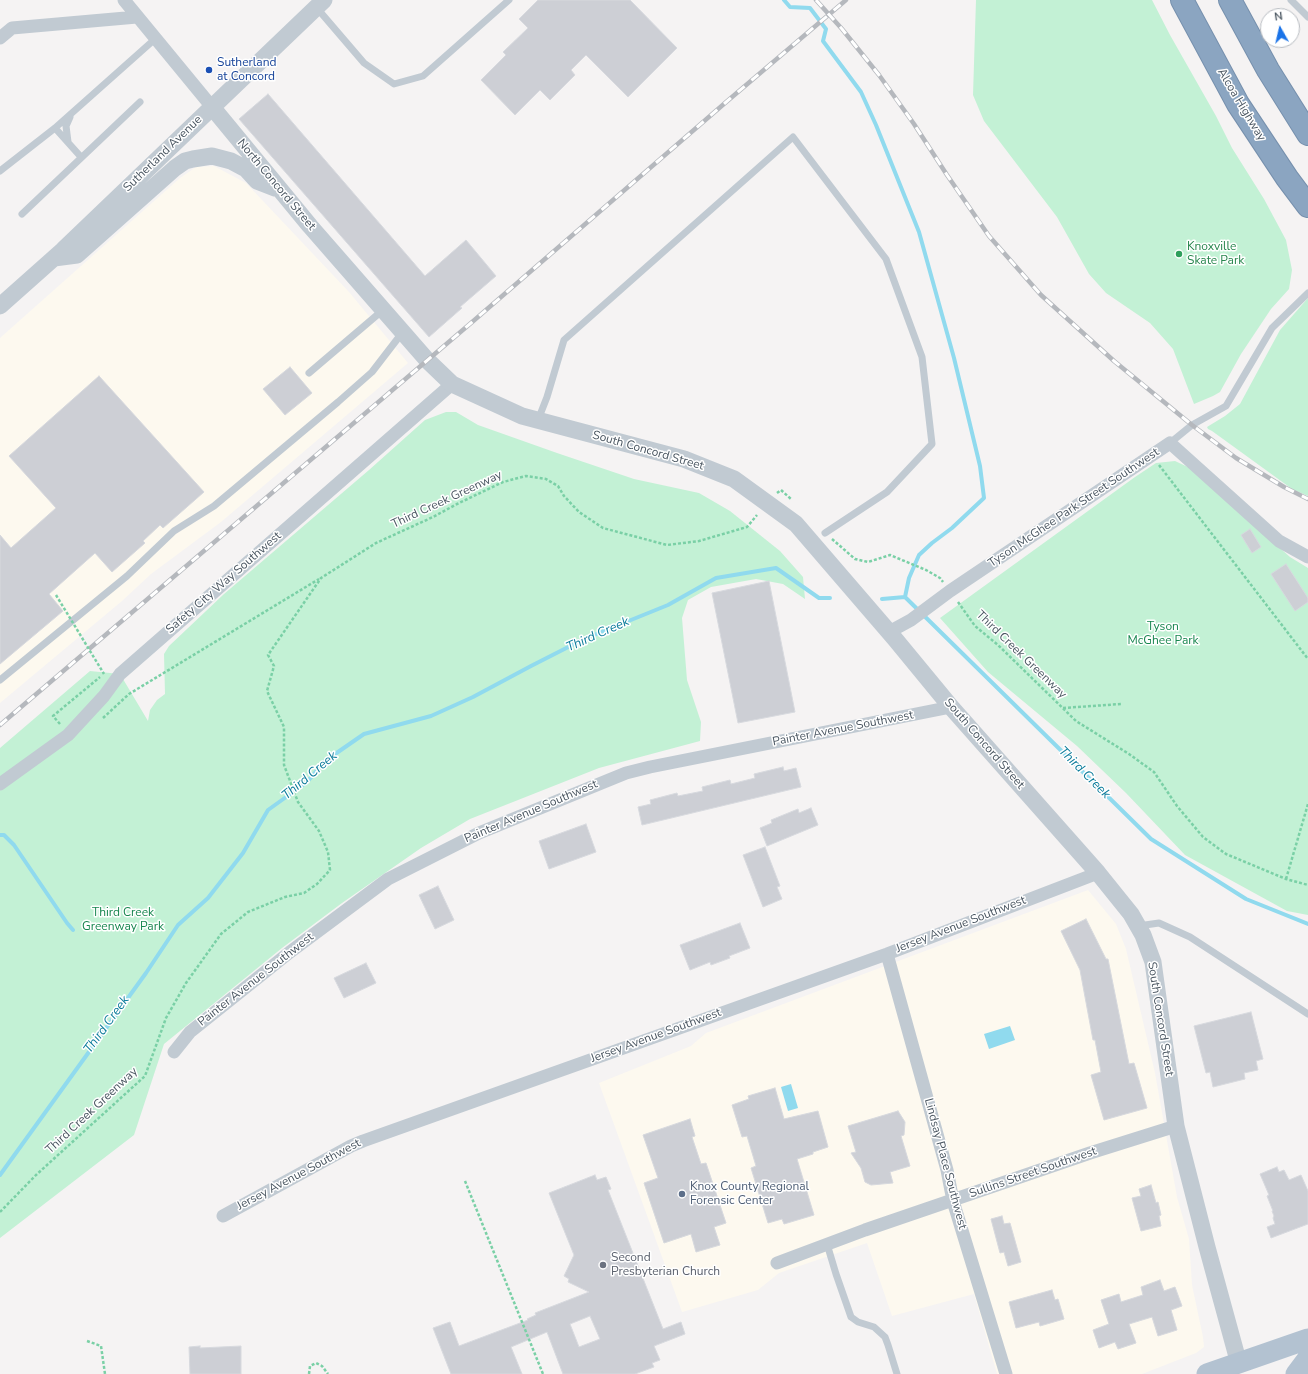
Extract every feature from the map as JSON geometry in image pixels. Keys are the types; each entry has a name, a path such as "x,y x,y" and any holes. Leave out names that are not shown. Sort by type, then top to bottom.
{"highway":[{"name":"Alcoa Highway","path":"1182,0 1238,104 1287,178 1308,206"},
{"path":"1230,0 1268,70 1308,134"}],"main road":[{"path":"1208,1374 1242,1369 1308,1339"},
{"path":"1296,1374 1308,1358"}],"street":[{"name":"North Concord Street","path":"124,0 280,190 432,367"},
{"name":"Sutherland Avenue","path":"0,306 54,258 320,4"},
{"path":"0,38 12,28 137,17"},
{"path":"54,258 77,255 175,168 185,161 212,156 231,161 246,169 257,181 280,190"},
{"name":"South Concord Street","path":"432,367 452,384 522,416 684,459 734,479 796,524 951,707 1098,873 1131,914 1143,935 1152,962 1176,1126 1207,1246 1242,1369"},
{"name":"Safety City Way Southwest","path":"0,784 68,735 104,696 120,674 452,384"},
{"name":"Tyson McGhee Park Street Southwest","path":"889,632 911,620 950,591 1170,443 1279,541 1308,557"},
{"name":"Painter Avenue Southwest","path":"174,1052 190,1032 196,1027 290,952 388,879 479,833 626,773 951,707"},
{"name":"Jersey Avenue Southwest","path":"222,1216 351,1146 363,1141 887,954 1098,873"},
{"name":"Lindsay Place Southwest","path":"887,954 947,1170 953,1201 1006,1374"},
{"name":"Sullins Street Southwest","path":"778,1263 865,1230 1090,1153 1176,1126"}],"lane":[{"path":"320,4 364,63 394,84 423,76 509,0"},
{"path":"1291,0 1308,17"},
{"path":"0,171 55,128 155,39"},
{"path":"22,214 140,102"},
{"path":"68,142 66,126 70,115"},
{"path":"55,128 81,157"},
{"path":"538,420 547,397 564,340 793,137 886,259 922,357 932,444 887,492 825,533"},
{"path":"1170,443 1192,426 1226,406 1272,328 1308,293"},
{"path":"310,373 383,310"},
{"path":"0,680 127,576 174,531 214,506 338,402 372,372 402,333"},
{"path":"1138,926 1159,923 1190,936 1308,1014"},
{"path":"827,1244 851,1317 858,1322 874,1327 885,1337 897,1374"}],"path":[{"path":"1152,455 1308,660"},
{"name":"Third Creek Greenway","path":"0,1212 36,1176 145,1076 166,1018 186,983 222,934 248,912 285,897 304,893 317,884 330,870 328,852 319,831 298,802 284,765 284,727 267,691 274,666 268,655 321,578 376,543 433,517 503,482 526,476 546,479 558,486 564,496 579,512 603,528 667,546 699,541 747,527 767,503 781,490 792,501"},
{"name":"Third Creek Greenway","path":"825,533 854,559 868,562 890,555 926,570 940,578 975,626 998,645 1076,721 1130,754 1154,772 1177,806 1203,837 1226,854 1286,879 1308,885"},
{"path":"101,720 129,694 321,578"},
{"path":"56,595 104,674 53,716 68,735"},
{"path":"1063,708 1121,704"},
{"path":"1286,879 1308,804"},
{"path":"1305,812 1308,815"},
{"path":"465,1181 543,1374"},
{"path":"87,1341 101,1346 105,1374"},
{"path":"308,1374 310,1366 316,1363 322,1366 328,1374"}],"shaded area":[{"path":"214,166 246,183 349,292 408,363 221,522 151,574 122,601 0,703 0,338 180,178 196,167"},
{"path":"1088,890 1116,924 1126,949 1155,1073 1177,1197 1189,1239 1192,1285 1204,1347 1196,1353 1142,1374 997,1374 974,1294 892,1316 867,1243 779,1273 758,1290 682,1312 599,1083 691,1046 706,1033"}],"green space":[{"path":"976,0 1152,0 1232,148 1264,199 1286,240 1292,270 1289,289 1271,309 1241,354 1220,392 1194,404 1173,349 1150,323 1106,293 1089,274 1057,217 984,121 973,95"},
{"path":"1308,298 1308,496 1292,489 1207,427 1225,416 1240,404 1280,330"},
{"name":"Third Creek Greenway Park","path":"446,412 456,412 478,425 634,479 699,493 730,511 780,551 803,577 805,599 783,584 756,579 711,587 688,600 682,618 687,680 701,722 700,741 599,768 470,819 421,848 342,903 282,948 164,1044 134,1135 0,1238 0,748 90,671 120,674 148,721 150,710 157,700 165,694 164,654 169,646 224,594 425,420"},
{"name":"Tyson McGhee Park","path":"1175,461 1190,468 1290,557 1308,568 1308,915 1287,911 1185,855 1126,793 1077,746 988,672 940,618 1135,477 1156,463"}],"water":[{"path":"1010,1026 1015,1040 989,1049 984,1034"},
{"path":"791,1084 798,1108 788,1111 781,1087"}],"building":[{"path":"538,0 630,0 677,48 628,97 586,55 571,70 575,75 550,100 540,90 515,115 481,80 506,55 503,52 528,28 519,19"},
{"path":"268,94 425,276 466,240 496,276 460,307 462,308 429,337 239,119"},
{"path":"290,367 312,393 285,415 263,389"},
{"path":"99,376 204,492 163,528 160,525 143,541 145,543 112,572 95,553 49,594 63,611 0,664 0,535 11,548 56,508 9,456"},
{"path":"1250,529 1261,547 1252,553 1241,535"},
{"path":"1286,564 1308,598 1308,602 1295,611 1271,574"},
{"path":"769,581 795,712 738,723 712,593"},
{"path":"783,767 784,771 796,768 801,787 642,825 638,807 651,804 650,800 677,793 678,796 703,791 702,787 730,780 731,784 755,778 754,774"},
{"path":"811,808 818,825 767,846 760,828 772,823 771,820 798,809 799,813"},
{"path":"586,824 596,852 549,869 539,841"},
{"path":"765,847 780,886 777,887 782,899 763,907 743,855"},
{"path":"438,886 454,920 435,929 419,895"},
{"path":"1086,919 1106,959 1108,959 1129,1064 1134,1063 1147,1108 1104,1120 1091,1075 1101,1072 1095,1040 1093,1040 1080,970 1061,931"},
{"path":"740,923 750,948 711,965 710,962 690,970 680,945"},
{"path":"366,963 376,983 344,998 334,978"},
{"path":"1251,1012 1263,1059 1256,1061 1258,1070 1244,1073 1245,1079 1213,1087 1210,1072 1206,1073 1194,1026"},
{"path":"775,1088 784,1119 818,1111 828,1147 797,1159 814,1215 784,1224 782,1219 768,1223 751,1168 756,1166 747,1136 742,1137 732,1105 749,1099 748,1096"},
{"path":"898,1111 905,1122 904,1135 901,1136 910,1166 890,1172 893,1183 871,1185 865,1182 861,1168 851,1153 856,1152 848,1126"},
{"name":"Knox County Regional Forensic Center","path":"690,1119 695,1136 692,1137 701,1164 706,1163 726,1223 714,1227 720,1245 696,1252 691,1234 664,1243 644,1183 658,1178 643,1135"},
{"path":"1277,1167 1279,1172 1284,1170 1289,1180 1301,1175 1308,1191 1308,1224 1271,1238 1267,1227 1275,1224 1273,1218 1274,1216 1267,1196 1269,1195 1260,1174"},
{"name":"Second Presbyterian Church","path":"595,1175 597,1180 606,1177 611,1189 608,1190 663,1329 681,1322 685,1334 654,1346 660,1360 652,1363 654,1367 635,1374 563,1374 547,1332 511,1347 522,1374 451,1374 433,1328 450,1322 459,1346 528,1320 527,1319 536,1315 535,1313 589,1292 568,1282 569,1279 564,1276 574,1255 549,1193","holes":["590,1316 600,1339 579,1347 570,1324"]},
{"path":"1151,1185 1156,1203 1158,1202 1161,1215 1159,1216 1161,1226 1141,1231 1132,1198 1141,1196 1139,1189"},
{"path":"1002,1216 1004,1224 1010,1223 1021,1262 1008,1266 1004,1252 1000,1253 991,1219"},
{"path":"1160,1280 1164,1291 1175,1287 1182,1306 1171,1310 1177,1330 1158,1336 1152,1317 1129,1324 1136,1343 1118,1349 1115,1342 1099,1348 1093,1330 1109,1324 1101,1300 1119,1294 1121,1302 1143,1295 1141,1287"},
{"path":"1052,1290 1055,1300 1058,1299 1064,1319 1040,1326 1039,1322 1016,1328 1009,1302"},
{"path":"200,1346 200,1348 241,1346 241,1374 190,1374 189,1347"}],"waterway":[{"path":"784,0 790,7 810,8 826,29 823,41 861,92 876,125 919,232 954,358 980,466 984,498 952,528 919,555 909,578 905,597"},
{"name":"Third Creek","path":"0,1175 146,973 178,925 208,898 243,853 268,810 307,782 325,761 364,734 431,716 473,697 584,639 668,605 716,578 776,568 819,598 830,598"},
{"name":"Third Creek","path":"882,599 905,597 1151,839 1246,899 1308,924"},
{"path":"0,835 4,835 14,845 73,930"}],"railway":[{"path":"816,0 842,29 879,75 914,124 989,236 1041,295 1114,361 1192,425 1236,458 1284,487 1308,499"},
{"path":"0,725 471,323 846,0"}],"place":[{"name":"Sutherland at Concord","path":"209,70"},
{"name":"Knoxville Skate Park","path":"1179,254"},
{"name":"Knox County Regional Forensic Center","path":"682,1194"},
{"name":"Second Presbyterian Church","path":"603,1265"}]}
